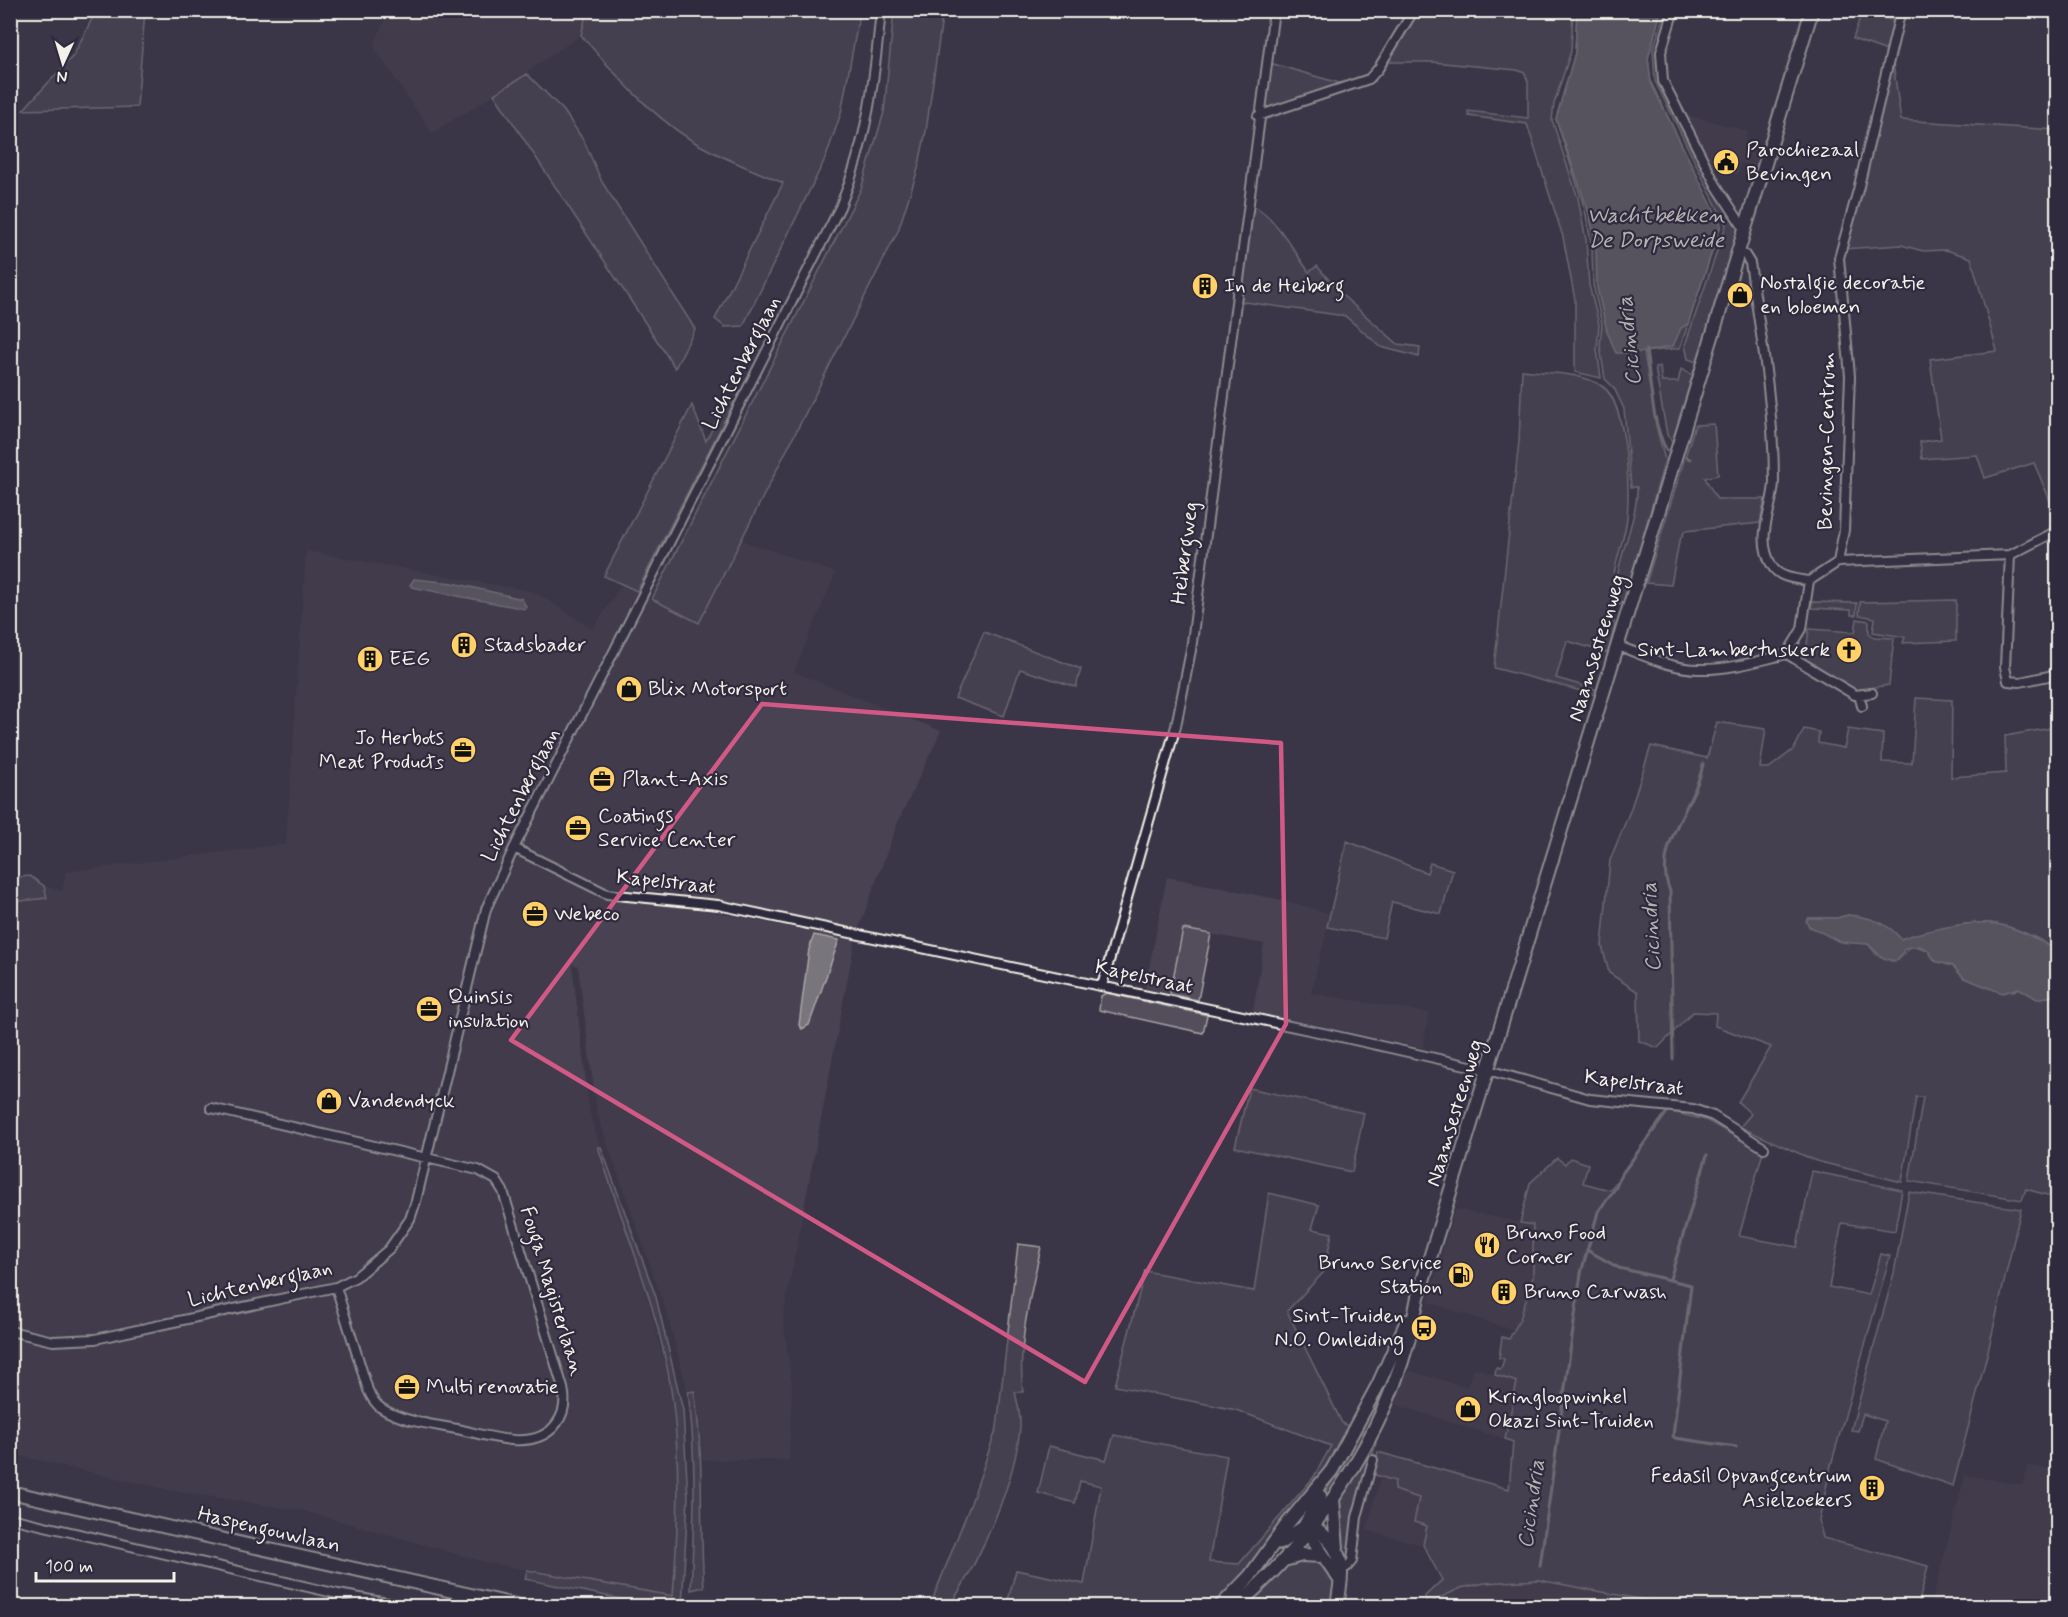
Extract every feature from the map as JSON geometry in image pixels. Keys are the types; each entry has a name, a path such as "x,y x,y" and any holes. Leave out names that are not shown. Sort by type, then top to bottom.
{"main road":[{"name":"Naamsesteenweg","path":"1250,1576 1288,1522 1332,1470 1378,1385 1418,1297 1812,10"},
{"name":"Naamsesteenweg","path":"1308,1529 1333,1499 1372,1434 1390,1394 1414,1321 1418,1297"},
{"path":"1236,1606 1283,1561 1308,1529 1332,1470"},
{"name":"Haspengouwlaan","path":"10,1492 520,1606"},
{"path":"1333,1499 1340,1574 1337,1606"},
{"path":"1308,1529 1337,1548"},
{"path":"1308,1529 1323,1556 1340,1574"},
{"path":"1221,1606 1256,1572 1281,1541 1308,1529"},
{"path":"1283,1561 1302,1555 1323,1556"}],"street":[{"name":"Lichtenberglaan","path":"10,1331 53,1341 95,1339 336,1287 356,1277 377,1262 400,1234 416,1201 486,909 514,848 840,207 859,155 871,109 881,10"},
{"name":"Heibergweg","path":"1102,986 1176,726 1190,659 1258,116 1274,10"},
{"path":"1258,116 1369,79 1378,69 1414,10"},
{"path":"1674,10 1661,52 1663,81 1716,185 1745,230"},
{"name":"Bevingen-Centrum","path":"1838,562 1844,530 1850,376 1838,265 1901,10"},
{"path":"1738,252 1745,255 1750,263 1769,407 1774,478 1765,520 1767,554 1772,567 1780,574 1809,581 1838,562 2010,555 2054,532 2058,542"},
{"path":"2010,555 2005,667 2008,681 2020,682 2058,674"},
{"path":"1786,654 1802,629 1809,581"},
{"path":"1618,646 1666,663 1699,669 1731,666 1786,654 1851,693 1859,695 1872,693"},
{"path":"1859,695 1862,706"},
{"name":"Kapelstraat","path":"514,848 607,894 718,905 1488,1071 1607,1102 1693,1108 1713,1116 1764,1148"},
{"name":"Fouga Magisterlaan","path":"212,1108 427,1157 478,1170 496,1180 500,1186 565,1397 565,1406 556,1425 539,1438 524,1441 403,1418 382,1408 374,1402 368,1390 336,1287"},
{"path":"1340,1574 1352,1560 1357,1517 1373,1460"},
{"path":"10,1518 338,1594 404,1606"},
{"path":"338,1594 339,1606"}],"highlighted area":[{"path":"762,704 1281,743 1286,1024 1085,1382 511,1040"}],"shaded area":[{"path":"96,11 145,11 137,107 23,110 73,56"},
{"path":"389,11 587,11 581,35 481,103 432,133 373,46"},
{"path":"587,11 860,11 841,113 826,157 743,326 725,327 715,319 783,183 702,146 660,117 632,92 581,35"},
{"path":"894,11 943,11 926,131 918,169 898,231 699,623 652,599 861,189 884,112"},
{"path":"1419,11 1573,11 1571,51 1554,104 1552,120 1578,198 1586,240 1589,285 1599,324 1597,349 1601,378 1575,372 1575,300 1563,237 1527,124 1469,116 1468,111 1528,118 1528,82 1525,73 1517,70 1432,62 1388,62"},
{"name":"Wachtbekken De Dorpsweide","path":"1577,11 1661,11 1648,58 1651,83 1721,225 1680,348 1644,352 1656,425 1665,460 1625,600 1619,605 1617,578 1633,517 1637,487 1631,487 1624,409 1614,388 1605,379 1600,346 1602,324 1593,285 1592,248 1585,210 1556,119 1575,53"},
{"path":"1665,11 1672,11 1659,54 1660,82 1738,230 1697,362 1688,359 1685,345 1726,225 1655,81 1653,49"},
{"path":"1862,11 1895,21 1887,51 1853,39"},
{"path":"1270,63 1346,85 1265,110"},
{"path":"1893,63 1901,120 2057,130 2057,517 2034,463 1985,478 1977,455 1922,459 1920,442 1941,439 1930,359 1997,351 1971,258 1946,250 1923,251 1901,245 1844,249 1863,188"},
{"path":"527,74 564,111 584,141 602,182 695,329 675,368 494,94"},
{"path":"1684,114 1748,131 1745,143 1762,147 1756,167 1741,163 1738,175 1710,167"},
{"path":"1252,205 1277,226 1309,272 1317,266 1342,295 1398,344 1420,347 1419,357 1381,347 1345,316 1238,301"},
{"path":"1660,367 1662,382 1678,382 1681,369 1693,375 1673,442 1667,435 1655,368"},
{"path":"1522,370 1574,376 1594,381 1611,396 1623,431 1628,476 1627,516 1613,577 1613,606 1611,609 1615,625 1608,653 1567,641 1556,678 1598,690 1596,695 1494,668 1519,441"},
{"path":"728,398 734,402 637,591 604,576 692,405 706,441"},
{"path":"1714,424 1718,475 1705,478 1717,499 1765,499 1760,523 1685,531 1679,542 1671,585 1646,583 1695,425"},
{"path":"741,540 836,573 794,672 941,731 898,822 859,928 681,893 610,887 601,897 714,912 855,940 783,1318 792,1386 789,1460 702,1460 701,1431 694,1391 688,1392 666,1311 597,1114 578,966 572,964 590,1115 648,1300 672,1393 679,1484 673,1596 489,1563 304,1511 174,1491 11,1454 11,902 46,898 44,886 62,891 66,872 286,844 306,551 535,592 593,629 622,584 699,622"},
{"path":"1956,600 1956,641 1903,643 1905,637 1873,632 1875,618 1859,615 1860,602"},
{"path":"1812,602 1857,603 1856,615 1851,615 1851,610 1811,608"},
{"path":"1857,619 1869,621 1869,633 1874,637 1894,638 1889,685 1856,690 1805,661 1809,629 1855,632"},
{"path":"984,632 1081,669 1076,687 1020,669 1004,716 955,698"},
{"path":"1916,698 1952,700 1951,777 2006,773 2005,736 2057,727 2057,951 2043,941 2025,933 1989,923 1945,928 1901,939 1848,915 1837,918 1808,918 1809,927 1868,944 1877,955 1892,961 1898,960 1912,945 1928,950 1935,961 1953,966 1964,978 2012,992 2019,988 2038,996 2057,995 2057,1198 2026,1189 2022,1200 1909,1181 1923,1097 1916,1097 1902,1182 1816,1161 1740,1127 1751,1114 1738,1102 1771,1047 1715,1026 1716,1013 1693,1012 1658,1048 1639,1041 1638,992 1609,973 1602,946 1610,860 1630,811 1651,746 1707,758 1717,722 1766,729 1760,768 1769,768 1794,749 1804,729 1819,732 1818,743 1844,748 1848,729 1883,734 1882,762 1912,763"},
{"path":"1347,841 1427,873 1430,863 1453,870 1441,914 1392,902 1384,938 1327,927"},
{"path":"30,876 44,886 47,898 11,902 11,878"},
{"path":"1167,877 1287,901 1331,914 1311,993 1429,1013 1423,1048 1253,1012 1264,944 1183,929 1170,994 1145,989"},
{"path":"1183,929 1211,934 1198,1000 1170,994"},
{"path":"1106,993 1207,1015 1203,1033 1099,1010 1101,996"},
{"path":"1249,1088 1364,1113 1352,1172 1235,1147"},
{"path":"1668,1111 1706,1120 1763,1152 1739,1236 1797,1247 1812,1171 1902,1190 1895,1231 1842,1223 1829,1287 1869,1295 1881,1254 1890,1256 1831,1465 1819,1521 1823,1538 1928,1566 1918,1606 1676,1606 1539,1580 1485,1583 1461,1588 1427,1604 1425,1596 1442,1580 1423,1545 1427,1526 1414,1522 1419,1498 1394,1490 1395,1481 1372,1474 1378,1452 1509,1489 1513,1442 1505,1439 1517,1382 1495,1375 1496,1368 1501,1369 1504,1359 1499,1358 1502,1337 1509,1339 1520,1319 1533,1277 1533,1225 1520,1223 1530,1183 1557,1158 1565,1164 1570,1158 1588,1164 1583,1183 1610,1190"},
{"path":"598,1147 601,1147 656,1297 683,1410 688,1498 682,1606 654,1606 525,1579 527,1570 673,1596 678,1496 677,1446 672,1396 650,1301"},
{"path":"1909,1192 2021,1209 1989,1347 1953,1486 1876,1459 1885,1421 1863,1414 1858,1431 1851,1430 1894,1273"},
{"path":"1269,1193 1319,1205 1312,1229 1332,1233 1324,1272 1287,1311 1342,1423 1350,1427 1335,1452 1287,1522 1231,1586 1210,1606 1007,1604 1016,1570 1084,1584 1101,1486 1080,1481 1075,1503 1038,1493 1049,1446 1106,1460 1114,1435 1227,1456 1209,1562 1239,1564 1313,1478 1331,1446 1236,1410 1115,1386 1145,1271 1254,1291"},
{"path":"1455,1209 1533,1225 1533,1277 1520,1319 1512,1330 1428,1302"},
{"path":"1018,1244 1041,1247 1023,1338 1023,1392 1015,1392 1020,1419 1017,1450 1004,1497 973,1566 950,1606 930,1606 971,1503 997,1427"},
{"path":"1473,1368 1517,1381 1505,1439 1394,1404 1406,1370 1467,1387"},
{"path":"694,1391 700,1440 704,1587 691,1590 694,1466 688,1392"},
{"path":"1378,1393 1386,1396 1338,1488 1313,1511 1345,1462 1346,1451"},
{"path":"1371,1442 1376,1443 1354,1518 1349,1559 1344,1560 1339,1502"},
{"path":"2028,1466 2057,1470 2057,1556 2047,1606 1931,1606 1965,1475 2022,1485"},
{"path":"1381,1477 1395,1481 1395,1490 1419,1497 1414,1522 1427,1526 1423,1545 1366,1530"},
{"path":"1320,1560 1336,1584 1332,1606 1247,1606 1293,1561"},
{"path":"1539,1580 1676,1606 1427,1606 1461,1588 1485,1583"}],"water":[{"name":"Wachtbekken De Dorpsweide","path":"1577,11 1661,11 1648,58 1651,83 1721,224 1688,324 1681,328 1673,346 1645,352 1616,353 1607,331 1597,287 1596,243 1589,213 1556,119 1575,53"},
{"path":"414,579 453,583 522,599 526,607 525,609 412,587 410,585"},
{"path":"1848,915 1878,921 1890,928 1901,939 1931,930 1980,923 1998,924 2016,930 2034,937 2057,951 2057,995 2037,999 2019,988 2002,993 1964,978 1953,966 1935,961 1928,950 1920,946 1905,948 1898,960 1889,960 1868,944 1840,942 1809,926 1806,921 1808,918 1837,918"},
{"path":"814,935 839,940 809,1025 802,1029 799,1025 809,949"}],"waterway":[{"name":"Cicindria","path":"1646,350 1652,401 1667,451"},
{"name":"Cicindria","path":"1686,457 1690,459"},
{"name":"Cicindria","path":"1673,1059 1670,891 1666,875 1666,858 1670,842 1699,779 1703,764"},
{"name":"Cicindria","path":"1540,1566 1581,1273 1598,1212 1616,1187 1621,1175 1667,1112"},
{"path":"1670,1279 1707,1155"},
{"path":"1587,1250 1619,1268 1691,1285 1673,1436 1736,1447"}],"place":[{"name":"Parochiezaal Bevingen","path":"1726,162"},
{"name":"In de Heiberg","path":"1205,286"},
{"name":"Nostalgie decoratie en bloemen","path":"1740,295"},
{"name":"Stadsbader","path":"464,645"},
{"name":"Sint-Lambertuskerk","path":"1849,650"},
{"name":"EEG","path":"370,659"},
{"name":"Blix Motorsport","path":"629,689"},
{"name":"Jo Herbots Meat Products","path":"463,750"},
{"name":"Plant-Axis","path":"602,779"},
{"name":"Coatings Service Center","path":"578,828"},
{"name":"Webeco","path":"535,914"},
{"name":"Quinsis insulation","path":"429,1009"},
{"name":"Vandendyck","path":"329,1101"},
{"name":"Bruno Food Corner","path":"1487,1245"},
{"name":"Bruno Service Station","path":"1461,1275"},
{"name":"Bruno Carwash","path":"1504,1292"},
{"name":"Sint-Truiden N.O. Omleiding","path":"1424,1328"},
{"name":"Multi renovatie","path":"407,1387"},
{"name":"Kringloopwinkel Okazi Sint-Truiden","path":"1468,1409"},
{"name":"Fedasil Opvangcentrum Asielzoekers","path":"1872,1488"}]}
